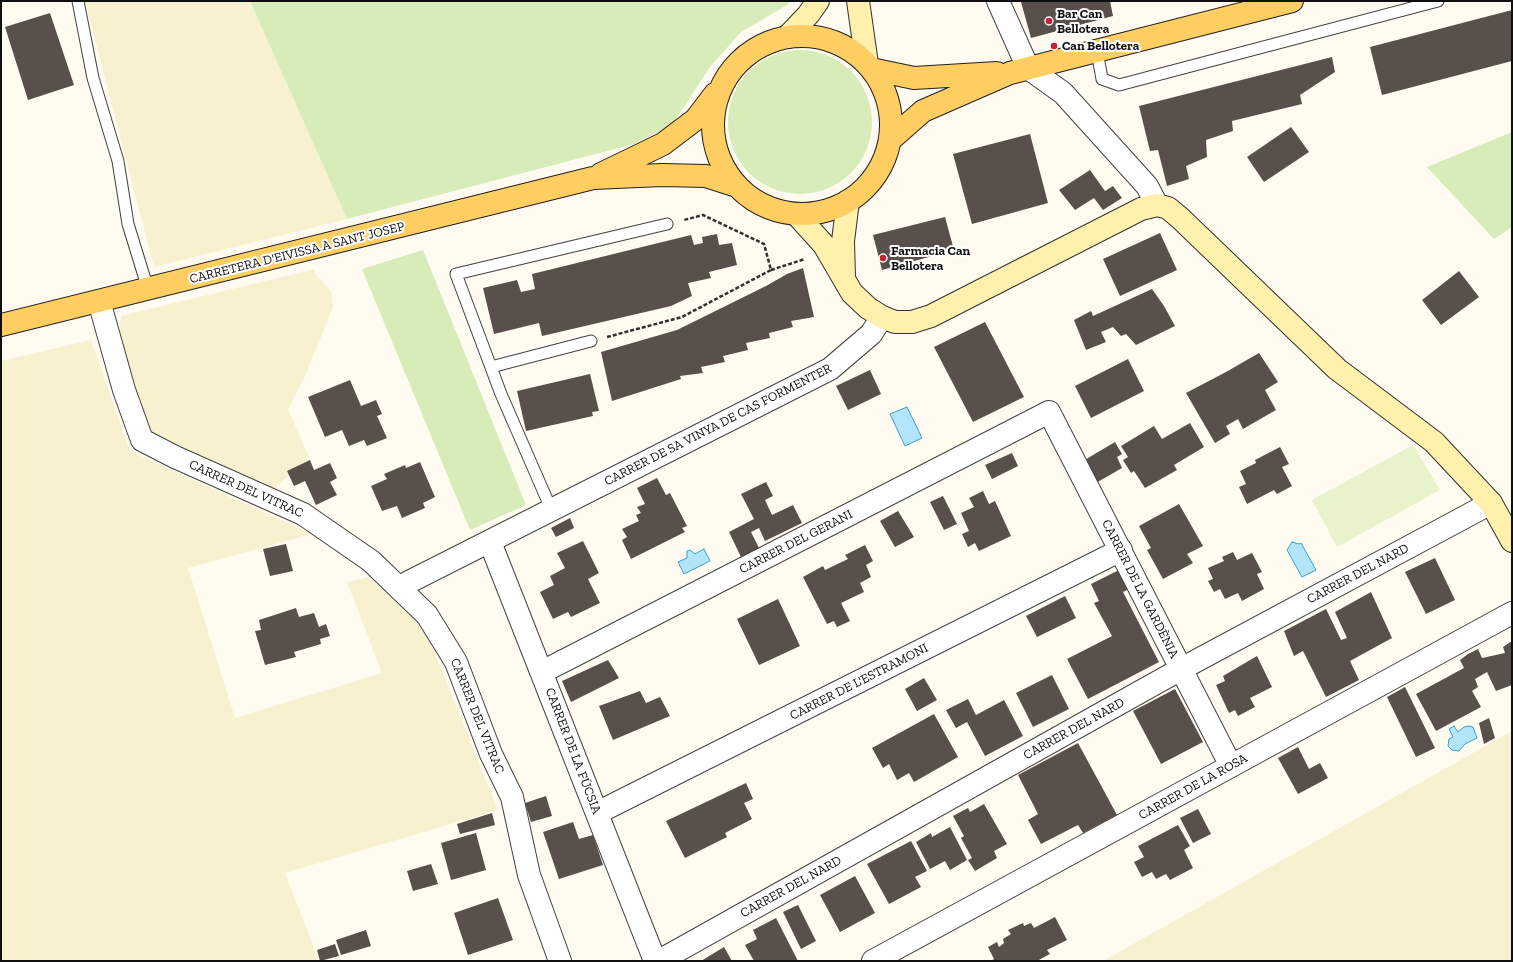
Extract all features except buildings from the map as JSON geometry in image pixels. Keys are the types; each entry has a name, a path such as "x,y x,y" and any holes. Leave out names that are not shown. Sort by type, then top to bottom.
{"main road":[{"path":"890,140 923,110 1019,70 1292,1"},
{"path":"809,36 830,40 850,50 869,66 882,85 888,103 891,122 890,140 885,159 876,175 863,190 848,201 832,209 814,213 796,214 767,207 754,201 736,186 718,157 713,140 712,122 714,105 720,88 731,70 747,54 766,43 787,37 809,36"},
{"path":"869,66 914,78 1019,70"},
{"name":"CARRETERA D'EIVISSA A SANT JOSEP","path":"593,178 663,144 696,119 720,88"},
{"name":"CARRETERA D'EIVISSA A SANT JOSEP","path":"1,325 148,290 593,178 662,174 706,176 736,186"}],"street":[{"path":"787,37 808,15 818,1"},
{"path":"858,1 869,66"},
{"path":"998,1 1019,70 1063,93 1147,186 1157,205"},
{"path":"844,278 843,241 848,201"},
{"path":"796,214 812,230 828,251 852,293 868,308 882,317 895,322 912,322 931,316 1141,209 1157,205 1168,208 1337,369 1434,442 1491,503 1512,541"},
{"name":"CARRER DEL VITRAC","path":"99,301 124,390 142,440 175,458 303,514 371,561 427,615 456,662 491,754 512,797 529,875 560,961"},
{"name":"CARRER DE SA VINYA DE CAS FORMENTER","path":"399,587 552,511 830,369 871,334 882,317"},
{"name":"CARRER DE LA GARDÈNIA","path":"1049,412 1231,766"},
{"name":"CARRER DEL GERANI","path":"542,672 1049,412"},
{"name":"CARRER DEL NARD","path":"659,961 1181,670 1491,503"},
{"name":"CARRER DE LA FÙCSIA","path":"490,542 655,961"},
{"name":"CARRER DE L'ESTRAMONI","path":"597,813 1121,550"},
{"name":"CARRER DE LA ROSA","path":"873,961 1512,613"}],"lane":[{"path":"78,1 93,78 118,162 128,224 148,290"},
{"path":"1097,51 1102,79 1120,85 1438,1"},
{"path":"552,511 491,366 456,274 667,224"},
{"path":"491,366 591,341"}],"path":[{"path":"667,224 703,215 764,244 771,270"},
{"path":"591,341 682,317 771,270 828,251"}],"shaded area":[{"path":"85,1 250,1 347,219 154,267"},
{"path":"315,269 315,274 331,291 333,307 306,374 288,409 309,457 273,490 146,431 119,334 121,316"},
{"path":"91,340 130,451 312,534 188,568 235,718 382,673 347,582 369,577 426,631 498,810 285,873 319,961 1,961 1,361"},
{"path":"1512,731 1512,961 1103,961"}],"green space":[{"path":"250,1 790,1 787,5 741,32 710,67 672,125 634,144 347,219"},
{"path":"800,50 821,53 840,62 851,71 860,82 869,101 872,122 869,143 860,162 851,173 840,182 821,191 800,194 779,191 760,182 749,173 740,162 731,143 728,122 731,101 740,82 749,71 760,62 779,53"},
{"path":"1512,132 1512,227 1494,239 1427,167"},
{"path":"423,250 526,505 470,530 362,269"},
{"path":"1413,445 1440,490 1337,547 1312,500"}],"water":[{"path":"907,407 922,438 905,446 890,414"},
{"path":"1292,542 1299,544 1301,543 1316,570 1302,577 1287,550"},
{"path":"704,549 710,561 684,574 678,562 687,558 687,551 690,550 695,554"},
{"path":"1454,726 1458,732 1464,727 1473,727 1477,738 1465,744 1459,751 1452,750 1448,746 1449,739 1453,737 1449,729"}],"place":[{"name":"Bar Can Bellotera","path":"1049,21"},
{"name":"Can Bellotera","path":"1054,46"},
{"name":"Farmacia Can Bellotera","path":"883,258"}]}
